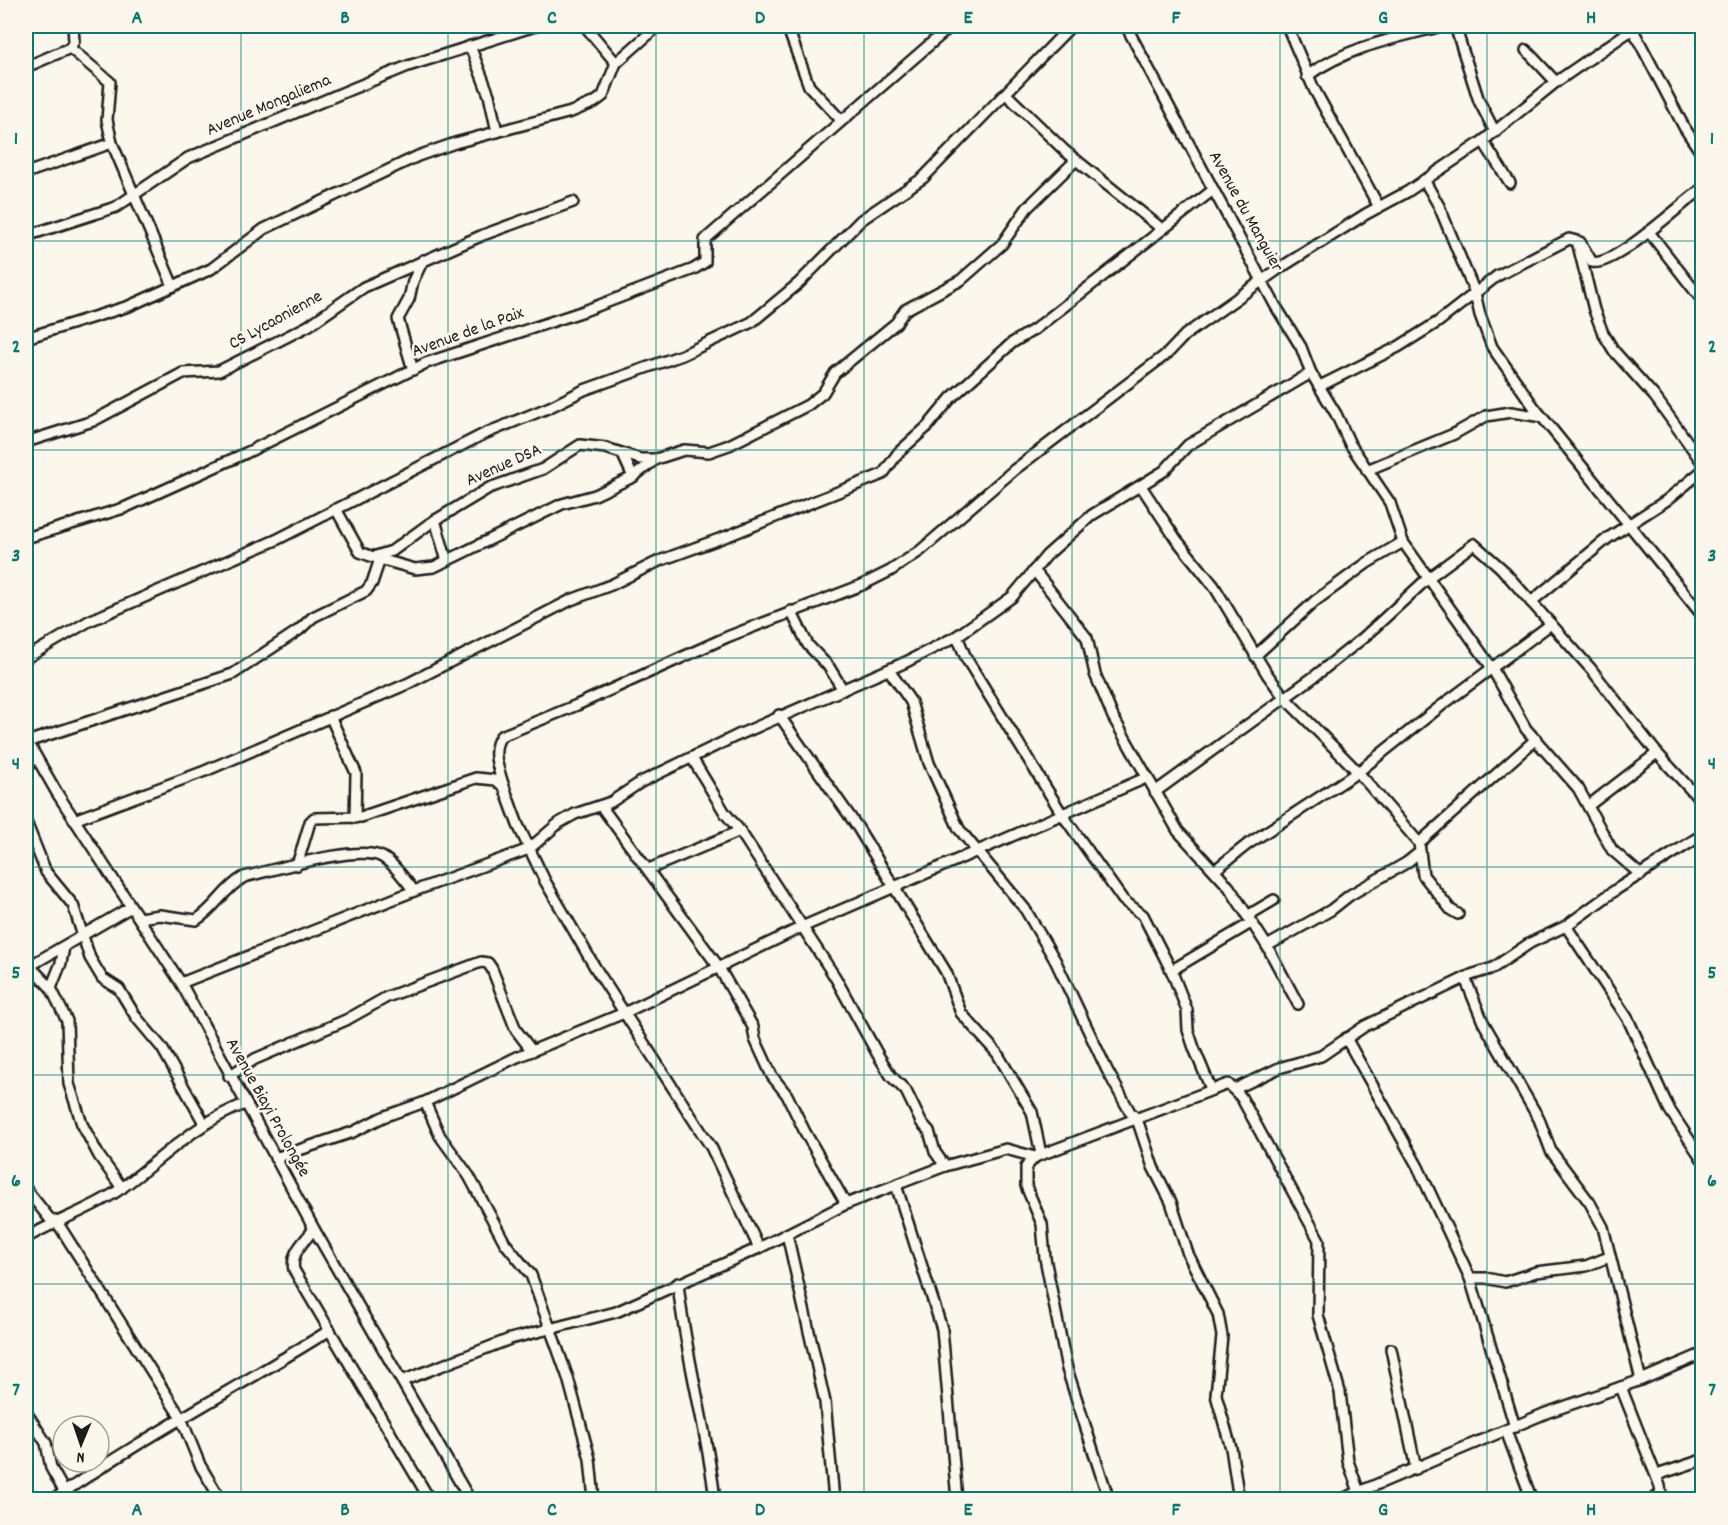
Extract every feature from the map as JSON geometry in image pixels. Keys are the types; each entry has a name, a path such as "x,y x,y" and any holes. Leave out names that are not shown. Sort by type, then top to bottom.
{"street":[{"path":"26,67 70,48 74,41 73,26"},
{"name":"Avenue Mongaliema","path":"26,237 117,207 188,158 369,82 470,46 535,26"},
{"path":"585,26 616,63"},
{"path":"26,338 129,306 211,268 264,229 382,172 439,148 571,112 596,102 603,96 616,63 658,26"},
{"path":"787,26 809,86 841,120 951,26"},
{"path":"26,658 89,621 276,540 484,434 550,407 584,390 682,355 752,322 799,283 861,220 923,178 965,131 1006,94 1071,26"},
{"name":"Avenue du Manguier","path":"1126,26 1275,305 1301,347 1311,373 1336,414 1350,444 1390,503 1403,542 1492,668 1518,717 1578,788 1612,850 1641,875"},
{"path":"1287,26 1307,76 1379,207"},
{"path":"1307,76 1327,61 1359,47 1442,26"},
{"path":"1455,26 1479,101 1495,132"},
{"path":"759,1248 711,1147 596,969 529,849 504,787 495,748 501,736 577,705 728,636 862,585 920,551 1014,470 1168,353 1185,335 1280,268 1483,141 1556,82 1634,27 1684,127 1702,154"},
{"path":"470,46 489,95 497,132"},
{"path":"70,48 110,82 107,120 111,143 172,286"},
{"path":"1526,50 1556,82"},
{"path":"1006,94 1028,118 1076,160 1162,229"},
{"name":"Avenue de la Paix","path":"26,538 123,508 246,453 449,354 477,347 615,300 703,264 708,237 841,120"},
{"path":"1483,141 1510,183"},
{"path":"26,173 111,143"},
{"name":"Avenue DSA","path":"376,558 392,551 435,520 489,488 543,469 580,445 606,448 640,459 656,459 684,450 718,450 808,405 823,393 835,374 896,323 905,310 961,280 994,250 1012,232 1027,208 1076,160"},
{"path":"1424,180 1439,206 1475,293 1480,315 1492,347 1542,417 1702,615"},
{"path":"1320,386 1398,347 1438,322 1497,276 1569,239 1577,240 1592,262 1601,263 1649,232 1702,189"},
{"path":"74,820 206,771 448,665 571,600 611,585 659,561 883,474 902,448 996,357 1213,190"},
{"name":"CS Lycaonienne","path":"26,442 93,421 183,373 219,371 308,326 364,287 423,260 573,202"},
{"path":"1649,232 1702,300"},
{"path":"1577,240 1594,310 1603,333 1614,351 1655,397 1702,462"},
{"path":"413,370 398,319 409,299 413,281 423,260"},
{"path":"181,984 414,891 529,849 559,823 575,814 601,806 641,782 779,716 889,670 957,636 1004,604 1047,555 1092,516 1164,471 1188,446 1311,373"},
{"path":"1367,470 1454,434 1486,416 1510,412 1542,417"},
{"path":"623,454 633,477"},
{"path":"336,509 360,552 415,569 434,567 562,504 595,495 633,477 656,459"},
{"path":"1531,603 1577,562 1667,500 1702,471"},
{"path":"1141,486 1176,539 1214,586 1255,656 1284,697 1358,772 1419,848 1423,875 1451,910 1458,914"},
{"path":"435,520 447,561"},
{"path":"1255,656 1315,601 1367,563 1403,542"},
{"path":"1155,792 1363,638 1427,579 1474,544 1501,568 1591,669 1657,753 1702,802"},
{"path":"26,740 232,674 299,630 313,617 366,591 372,583 376,558"},
{"path":"1034,570 1086,638 1095,674 1113,717 1178,831 1215,870 1249,919 1267,946 1298,1004"},
{"path":"792,611 808,645 829,667 843,690"},
{"path":"1215,870 1248,844 1358,772 1551,624"},
{"path":"957,636 966,657 1062,814 1123,900 1143,915 1172,972 1187,1010 1188,1030 1211,1089"},
{"path":"889,670 911,702 918,735 958,829 1031,919 1055,960 1107,1070 1130,1112 1137,1119 1153,1167 1171,1202 1188,1254 1218,1314 1222,1336 1216,1395 1231,1448 1239,1500"},
{"path":"330,716 356,773 355,818"},
{"path":"779,716 858,828 895,887 946,972 951,991 958,1001 964,1018 979,1030 997,1053 1032,1112 1038,1156"},
{"path":"1267,946 1331,910 1350,895 1406,863 1486,781 1536,739"},
{"name":"Avenue Biayi Prolongée","path":"26,740 74,820 181,984 314,1229 470,1500"},
{"path":"1588,806 1657,753"},
{"path":"692,758 725,813 740,831 836,977 878,1055 906,1091 921,1122 929,1131 939,1160 945,1166"},
{"path":"297,865 310,822 314,818 355,818 476,777 496,780 504,787"},
{"path":"275,1158 353,1132 383,1117 425,1102 532,1052 624,1013 802,927 1148,777"},
{"path":"601,806 718,966 753,1027 755,1040 772,1076 788,1095 805,1132 846,1204"},
{"path":"26,822 46,872 73,905 81,934 102,978 119,989 136,1017 162,1048 204,1123"},
{"path":"649,869 740,831"},
{"path":"1235,1089 1280,1068 1321,1056 1365,1026 1465,978 1493,968 1530,943 1566,926 1702,835"},
{"path":"26,848 34,841"},
{"path":"139,918 160,915 196,920 209,911 230,885 244,877 362,852 380,856 389,862 414,891"},
{"path":"1172,972 1274,900"},
{"path":"122,1188 99,1156 82,1124 69,1084 69,1030 51,988 28,967 64,947 81,934 131,907"},
{"path":"1566,926 1628,1019 1653,1076 1667,1099 1669,1109 1702,1159"},
{"path":"51,988 64,947"},
{"path":"230,1076 255,1059 346,1020 387,997 481,962 488,963 492,969 516,1030 532,1052"},
{"path":"1465,978 1483,1022 1539,1119 1551,1151 1590,1203 1604,1227 1641,1380"},
{"path":"1346,1038 1418,1167 1470,1278 1510,1429 1532,1500"},
{"path":"1109,1500 1067,1369 1046,1258 1042,1224 1026,1186 1026,1167 1038,1156 1228,1084 1235,1089 1319,1240 1318,1315 1340,1392 1348,1461 1359,1492"},
{"path":"425,1102 440,1136 469,1176 505,1243 531,1275 560,1352 590,1459 594,1500"},
{"path":"26,1238 57,1222 75,1216 122,1188 204,1123 245,1104"},
{"path":"402,1382 510,1338 616,1312 759,1248 846,1204 945,1166 1006,1149 1038,1156"},
{"path":"896,1185 942,1329 957,1500"},
{"path":"26,1189 49,1218 57,1222 181,1418 200,1465 221,1500"},
{"path":"314,1229 296,1251 292,1262 300,1281 429,1500"},
{"path":"787,1234 825,1402 834,1500"},
{"path":"1470,1278 1486,1278 1505,1282 1536,1272 1586,1266 1610,1257"},
{"path":"678,1283 682,1322 710,1458 715,1500"},
{"path":"53,1500 67,1495 158,1429 181,1418 330,1330"},
{"path":"1391,1349 1416,1469"},
{"path":"1340,1500 1562,1407 1641,1380 1702,1354"},
{"path":"1621,1387 1657,1475 1661,1493 1653,1500"},
{"path":"26,1412 46,1443 51,1468 67,1495"},
{"path":"1657,1475 1702,1460"}]}
